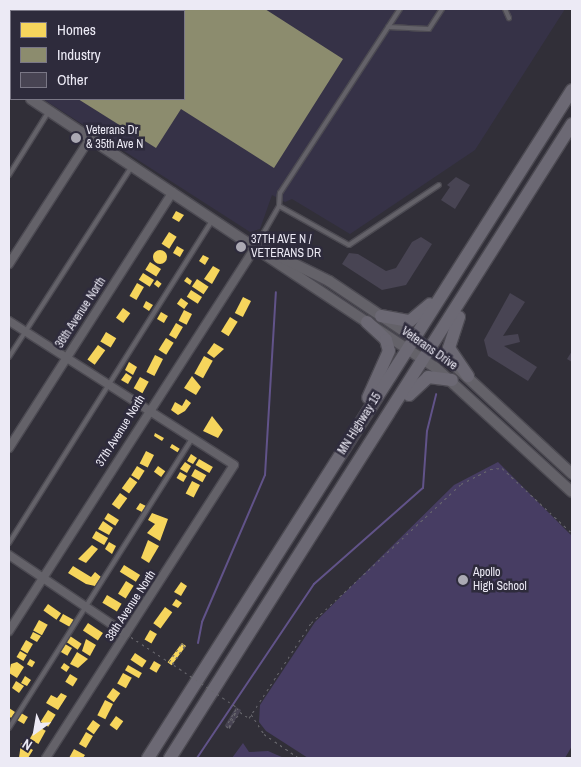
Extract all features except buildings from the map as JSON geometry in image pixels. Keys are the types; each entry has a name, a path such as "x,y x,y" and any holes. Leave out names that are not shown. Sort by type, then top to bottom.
{"highway":[{"name":"MN Highway 15","path":"148,758 572,90"},
{"name":"MN Highway 15","path":"170,758 572,124"},
{"path":"468,376 450,352 449,340 494,247"},
{"path":"381,316 398,322 415,319 459,270"},
{"path":"332,469 389,356 386,340 367,322"},
{"path":"358,463 419,383 432,376 452,380"}],"main road":[{"name":"Veterans Drive","path":"32,100 256,246 367,322 412,344 468,376 572,474"},
{"name":"Veterans Drive","path":"256,246 311,270 381,316 412,344"},
{"name":"Veterans Drive","path":"427,354 452,380 571,489"}],"street":[{"path":"9,264 91,138"},
{"name":"36th Avenue North","path":"9,448 173,192"},
{"name":"37th Avenue North","path":"9,631 148,410 256,246"},
{"path":"9,321 192,438"},
{"name":"38th Avenue North","path":"46,758 234,465 192,438"},
{"path":"9,555 126,634"}],"lane":[{"path":"256,246 278,206 280,193 400,9"},
{"path":"388,27 428,29 442,9"},
{"path":"505,9 509,18"},
{"path":"9,175 49,111"},
{"path":"9,358 132,165"},
{"path":"278,206 349,245 439,185"},
{"path":"9,543 214,219"},
{"path":"9,728 192,438"}],"path":[{"path":"126,634 168,661 182,643 185,646 170,663 238,708 226,726 229,728 240,712 249,718 311,623 461,484 490,469 502,468 572,533"},
{"path":"251,714 264,734 300,758"}],"shaded area":[{"path":"9,9 565,9 475,150 350,234 292,199 285,202 272,195 260,229 250,232 45,100 185,100 185,10 10,10 10,44"},
{"name":"Apollo High School","path":"498,462 572,536 572,746 565,758 308,758 266,731 259,722 260,705 315,622 454,485"},
{"path":"243,743 249,752 268,751 284,758 232,758"}],"waterway":[{"path":"198,643 202,622 265,475 276,292"},
{"path":"197,758 314,584 423,488 427,431 436,394"}],"place":[{"name":"Veterans Dr & 35th Ave N","path":"76,138"},
{"name":"37TH AVE N / VETERANS DR","path":"241,247"},
{"name":"Apollo High School","path":"463,580"}]}
